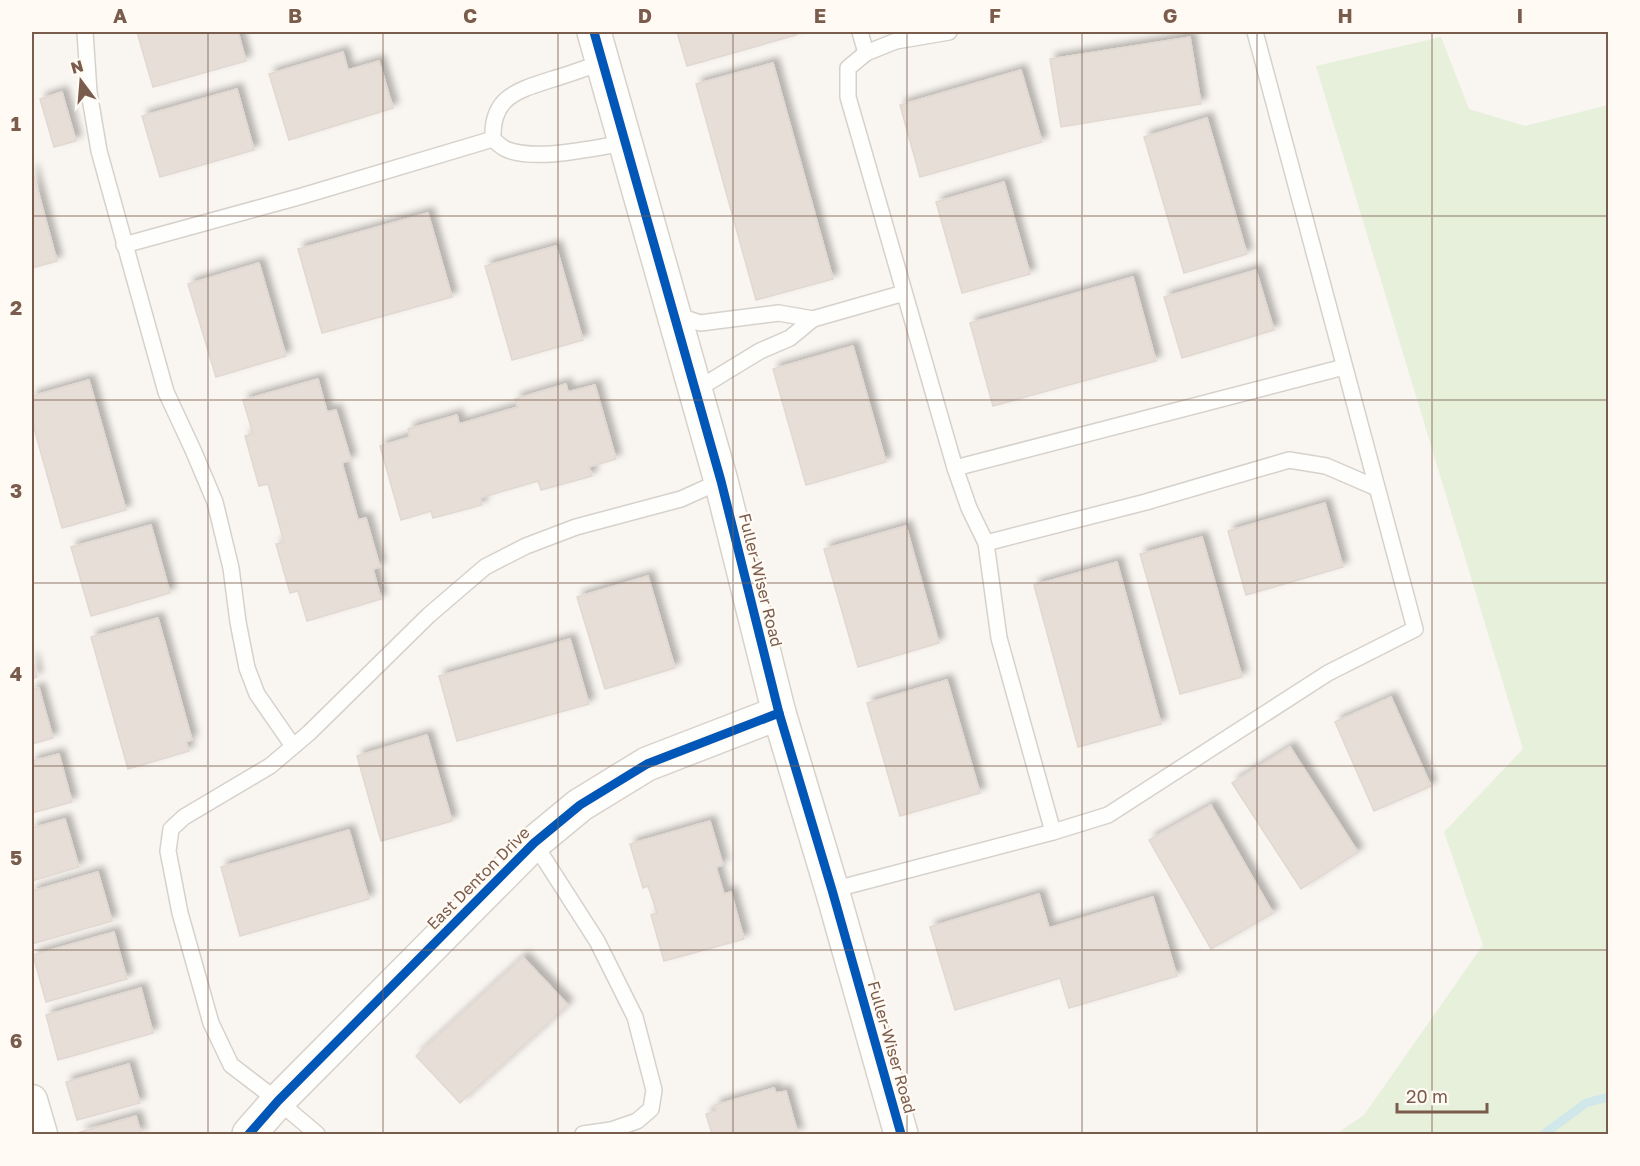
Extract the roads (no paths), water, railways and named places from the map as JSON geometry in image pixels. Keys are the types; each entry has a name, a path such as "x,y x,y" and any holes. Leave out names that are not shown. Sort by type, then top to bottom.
{"street":[{"name":"Fuller-Wiser Road","path":"598,47 722,481 779,713 901,1134"},
{"name":"East Denton Drive","path":"249,1134 278,1101 534,843 580,805 647,764 779,713"},
{"path":"32,1100 42,1134"}],"lane":[{"path":"85,32 89,92 99,151 166,392 215,502 231,568 247,668 257,694 293,746"},
{"path":"860,32 866,53"},
{"path":"949,32 896,41 866,53 848,68 848,97 954,468 969,508 986,543 999,638 1053,832"},
{"path":"832,890 1053,832 1108,815 1328,674 1415,629 1255,32"},
{"path":"598,47 509,97 498,109 492,125 493,139 505,149 525,154 568,152 625,142"},
{"path":"124,245 302,196 493,139"},
{"path":"696,390 760,351 790,338 813,319 904,293"},
{"path":"674,314 700,323 779,313 813,319"},
{"path":"954,468 1344,367"},
{"path":"986,543 1146,502 1289,460 1326,466 1377,488"},
{"path":"317,1134 231,1065 211,1023 180,913 168,851 171,829 184,817 270,766 324,718 429,615 485,567 526,546 576,527 681,499 722,481"},
{"path":"534,843 597,941 635,1017 654,1090 651,1109 637,1121 611,1130 584,1134"}],"waterway":[{"path":"1544,1134 1586,1103 1608,1097"}]}
